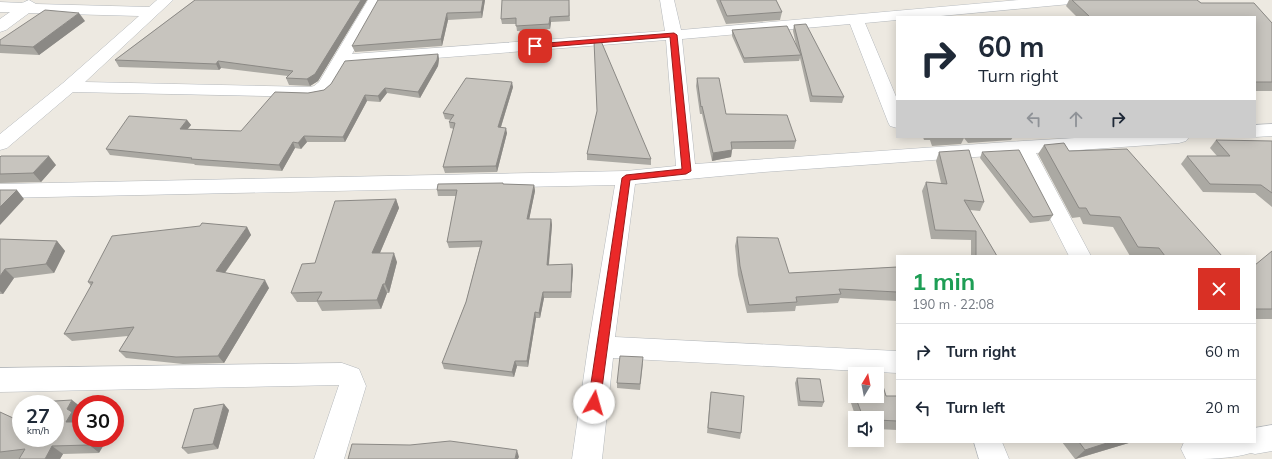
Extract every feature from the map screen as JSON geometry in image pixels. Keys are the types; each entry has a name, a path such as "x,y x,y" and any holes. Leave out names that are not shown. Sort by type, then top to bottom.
{"street":[{"path":"0,144 69,87 166,0"},
{"path":"69,87 310,92 320,90 326,85 342,60 375,0"},
{"path":"667,0 674,35 686,171"},
{"path":"342,60 674,35 1041,1 1070,0"},
{"path":"1041,1 1056,16"},
{"path":"0,7 30,4 153,12"},
{"path":"0,28 30,4"},
{"path":"856,19 896,119"},
{"path":"1256,131 1272,130"},
{"path":"0,191 626,178 907,146 1023,147 1160,138"},
{"path":"1023,147 1079,255"},
{"path":"587,459 601,347 626,178"},
{"path":"601,347 896,362"},
{"path":"0,380 342,374 350,377 353,386 330,459"},
{"path":"1256,441 1272,438"},
{"path":"988,443 994,459"},
{"path":"1195,450 1239,443"}],"building":[{"path":"195,0 361,0 315,74 307,79 286,78 293,71 218,61 216,64 115,60"},
{"path":"378,0 483,0 481,12 447,13 441,39 352,46"},
{"path":"502,0 569,0 569,16 550,17 549,24 516,26 516,18 501,19"},
{"path":"720,0 776,0 782,12 727,16"},
{"path":"1072,0 1197,0 1201,3 1254,3 1272,23 1272,82 1256,82 1256,16 1089,16"},
{"path":"45,10 79,13 33,47 0,45 0,40"},
{"path":"806,24 844,97 812,96 794,25"},
{"path":"787,26 801,55 744,58 732,30"},
{"path":"594,41 601,41 651,159 587,154 597,111"},
{"path":"438,54 437,60 418,92 385,88 378,96 365,95 343,137 304,136 298,143 293,142 279,165 191,159 192,158 106,149 129,116 187,120 180,129 241,131 275,92 308,93 324,90 331,84 345,61"},
{"path":"466,78 512,82 498,127 506,128 496,166 443,167 455,123 449,122 454,115 443,113"},
{"path":"697,78 719,78 726,114 787,115 796,141 731,142 732,150 713,153 702,106 701,107"},
{"path":"1216,140 1272,141 1272,193 1261,185 1210,184 1187,156 1230,156"},
{"path":"1064,143 1069,151 1127,149 1221,255 1164,255 1159,248 1138,247 1120,217 1090,215 1086,208 1079,208 1044,145"},
{"path":"969,150 984,202 964,200 996,255 976,255 976,231 935,230 926,182 947,184 939,152"},
{"path":"1019,150 1053,215 1033,217 982,152"},
{"path":"1,156 49,156 33,173 0,174"},
{"path":"503,183 534,185 527,219 551,219 547,265 572,264 571,292 543,292 539,313 535,312 527,361 515,361 512,372 442,363 466,302 482,241 447,242 457,190 437,190 438,184"},
{"path":"0,190 17,190 0,207"},
{"path":"396,199 372,253 394,253 385,284 383,284 377,300 317,301 322,292 291,293 302,264 315,263 335,201"},
{"path":"202,223 247,227 216,271 265,280 218,356 176,357 119,351 134,327 64,334 93,282 88,282 112,236 200,226"},
{"path":"737,237 778,238 789,273 896,267 896,292 839,289 841,294 796,297 797,302 749,305 740,266"},
{"path":"0,239 57,241 46,264 5,269 0,276"},
{"path":"1272,251 1272,309 1256,309 1256,264"},
{"path":"620,356 643,357 640,384 617,383"},
{"path":"797,378 820,379 824,402 800,401"},
{"path":"884,389 886,396 896,396 896,421 884,420 884,411 861,411 858,403 884,403"},
{"path":"711,392 744,396 741,433 708,428"},
{"path":"64,400 72,400 67,409 72,412 66,422 72,422 72,445 64,446"},
{"path":"224,404 213,444 182,448 194,409"},
{"path":"0,412 12,418 12,447 51,447 45,459 19,459 25,449 0,452"},
{"path":"450,441 517,450 515,459 348,459 352,444 410,445"},
{"path":"1080,443 1107,443 1085,450"}],"route":[{"path":"535,46 674,35 686,171 626,178 594,403"}]}
